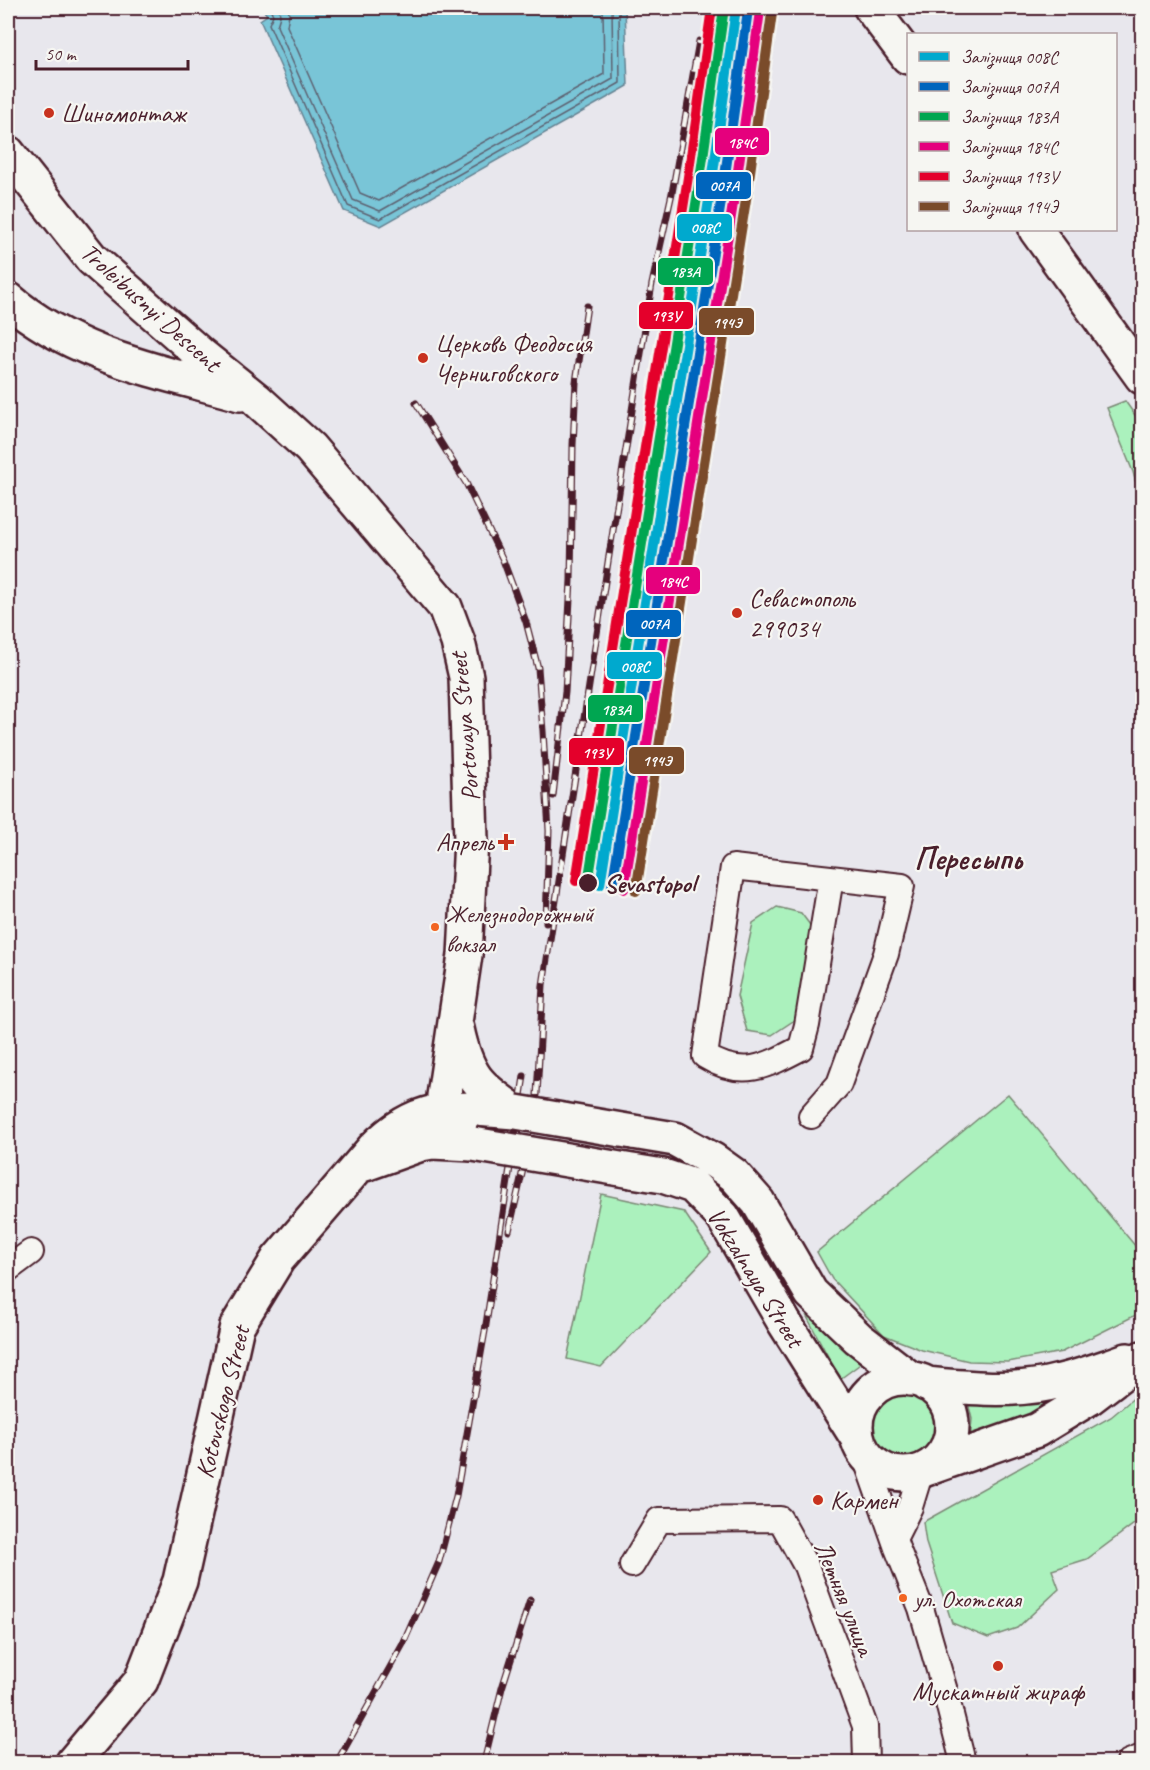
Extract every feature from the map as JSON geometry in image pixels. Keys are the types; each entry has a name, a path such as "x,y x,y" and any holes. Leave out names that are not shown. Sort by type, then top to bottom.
{"main road":[{"path":"871,8 907,54"},
{"name":"Troleibusnyi Descent","path":"8,153 92,259 200,354 256,399"},
{"path":"1037,231 1143,377"},
{"path":"8,299 33,320 83,347 256,399"},
{"name":"Portovaya Street","path":"256,399 310,448 445,608 458,642 466,677 471,840 465,955 455,1021"},
{"path":"455,1021 444,1096 445,1109 473,1144"},
{"path":"455,1021 465,1060 476,1080 491,1095 516,1112"},
{"path":"414,1118 431,1092 455,1021"},
{"name":"Vokzalnaya Street","path":"414,1118 445,1109 516,1112 675,1139 713,1160 734,1175 758,1202 811,1293 858,1338 919,1381"},
{"name":"Kotovskogo Street","path":"73,1762 141,1681 180,1581 237,1326 278,1259 357,1166 384,1137 414,1118"},
{"path":"357,1166 421,1144 432,1142 473,1144"},
{"name":"Vokzalnaya Street","path":"473,1144 663,1176 693,1186 723,1217 784,1322 861,1446"},
{"path":"1143,1356 1088,1400 1037,1430 921,1471 906,1474 890,1472 876,1465 861,1446 856,1423 860,1407 868,1394 881,1384 896,1379 989,1389 1024,1387 1060,1382 1143,1356"},
{"path":"919,1381 939,1393 948,1406 952,1421 951,1436 945,1451 935,1463 921,1471"}],"street":[{"path":"811,1116 839,1084 886,954 902,886 831,878 733,867 705,1056 719,1064 746,1070 771,1064 801,1048 807,1025 831,878"},
{"path":"8,1269 31,1252"},
{"path":"861,1446 921,1608 963,1762"},
{"path":"895,1537 910,1507 921,1471"},
{"name":"Летняя улица","path":"632,1565 659,1520 780,1519 806,1566 865,1726 866,1762"},
{"path":"1129,1762 1143,1757"}],"green space":[{"path":"1125,401 1142,425 1142,506 1133,472 1107,408"},
{"path":"777,907 801,913 816,933 799,1017 772,1035 747,1031 737,996 753,923"},
{"path":"1008,1094 1142,1254 1142,1312 1062,1352 1008,1362 969,1361 922,1350 884,1335 832,1279 817,1252"},
{"path":"601,1194 684,1212 711,1252 601,1367 567,1359"},
{"path":"806,1315 863,1362 840,1379"},
{"path":"1121,1366 1038,1417 970,1441 972,1419 968,1403"},
{"path":"911,1390 924,1396 933,1405 937,1411 939,1425 937,1439 929,1450 918,1458 897,1460 879,1450 871,1439 869,1418 879,1400 890,1392"},
{"path":"1142,1391 1142,1518 1087,1559 1052,1570 1059,1589 1017,1628 988,1638 952,1623 926,1543 923,1522 1111,1417"}],"water":[{"path":"262,8 625,8 628,86 381,226 344,211 260,20 267,15"}],"railway":[{"path":"537,1095 543,985 608,562 652,284 672,193 699,41"},
{"path":"553,796 565,692 571,580 576,382 587,306"},
{"path":"416,403 466,483 503,560 526,622 538,668 549,831 546,922"},
{"path":"337,1762 403,1644 439,1562 456,1496 485,1331 524,1076"},
{"path":"509,1231 529,1143"},
{"path":"484,1762 502,1688 530,1600"}],"rail line":[{"name":"193У","path":"576,881 688,177 712,8"},
{"name":"183А","path":"588,883 700,179 724,8"},
{"name":"008С","path":"600,885 712,181 736,8"},
{"name":"007А","path":"612,887 724,183 748,10"},
{"name":"184С","path":"624,889 736,185 760,11"},
{"name":"194Э","path":"636,891 748,187 772,13"}],"place":[{"name":"Шиномонтаж","path":"49,113"},
{"name":"Церковь Феодосия Черниговского","path":"423,358"},
{"name":"Севастополь 299034","path":"737,613"},
{"name":"Апрель","path":"506,842"},
{"name":"Sevastopol","path":"588,883"},
{"name":"Железнодорожный вокзал","path":"435,927"},
{"name":"Кармен","path":"818,1500"},
{"name":"ул. Охотская","path":"903,1598"},
{"name":"Мускатный жираф","path":"998,1666"}],"district":[{"name":"Пересыпь","path":"968,858"}]}
